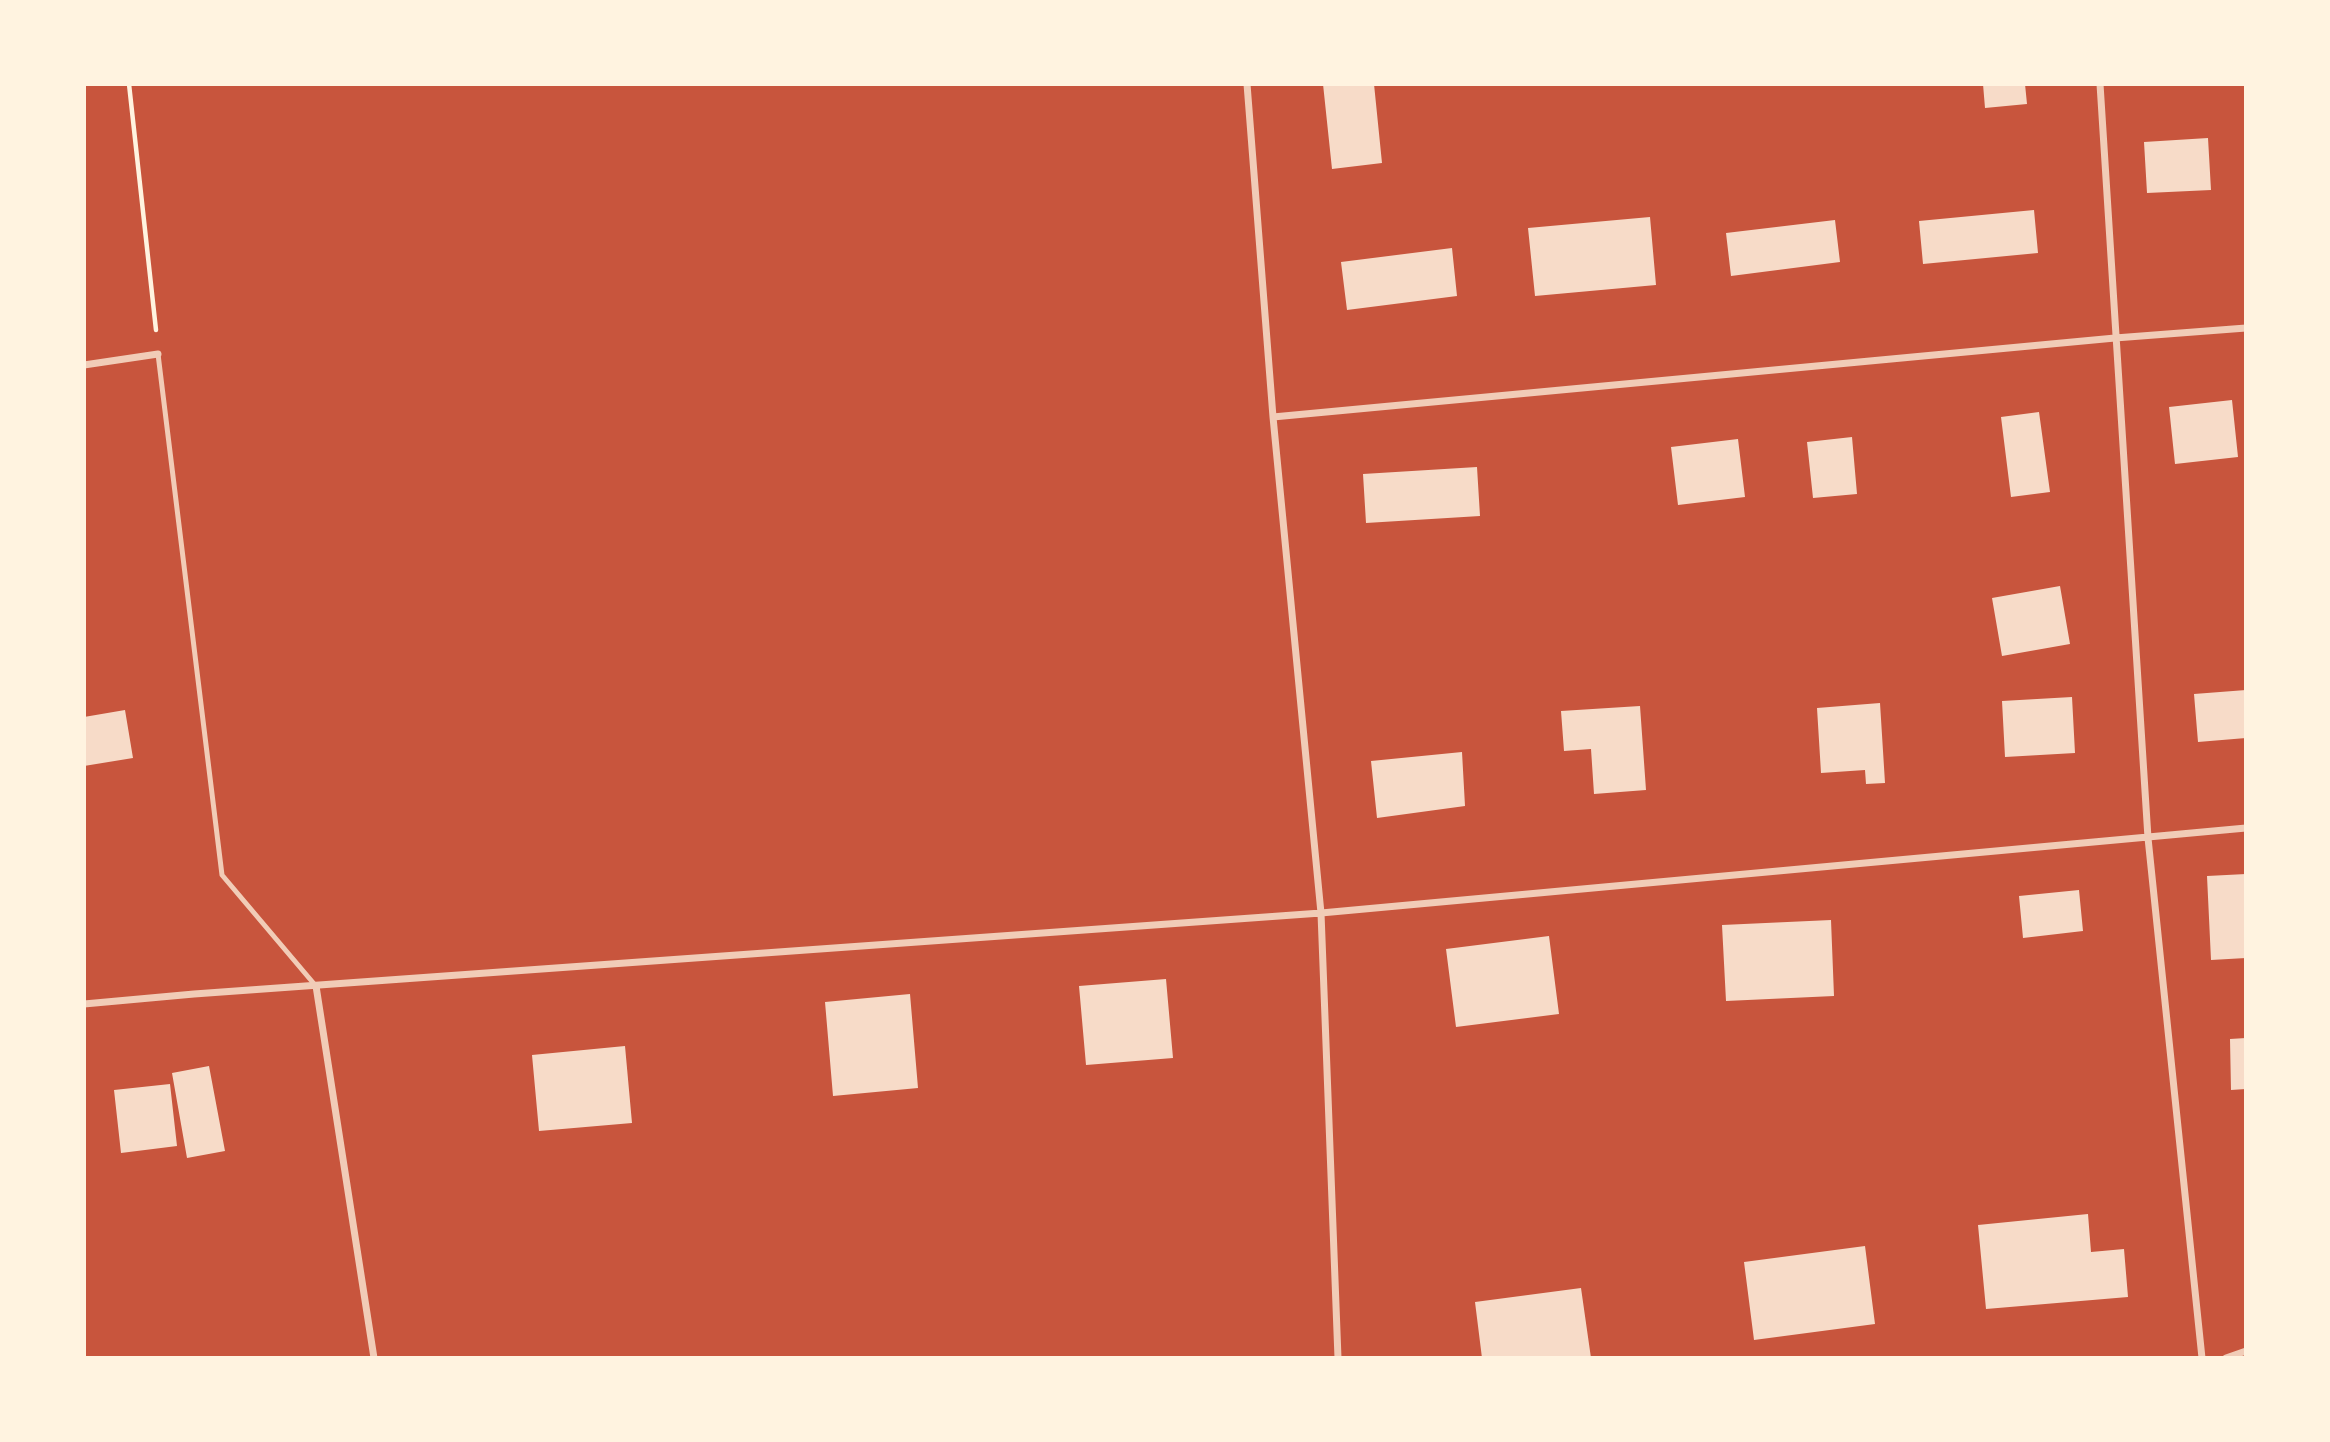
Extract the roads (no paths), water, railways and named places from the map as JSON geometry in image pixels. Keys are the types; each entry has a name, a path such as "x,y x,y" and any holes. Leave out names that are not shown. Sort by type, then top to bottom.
{"street":[{"path":"1247,84 1273,417 1321,913 1338,1358"},
{"path":"2100,84 2148,838 2202,1358"},
{"path":"1273,417 2246,328"},
{"path":"84,365 158,354"},
{"path":"84,1004 1321,913 2246,828"},
{"path":"316,986 374,1358"},
{"path":"2226,1358 2246,1351"}],"lane":[{"path":"158,354 222,874 316,986"}]}
